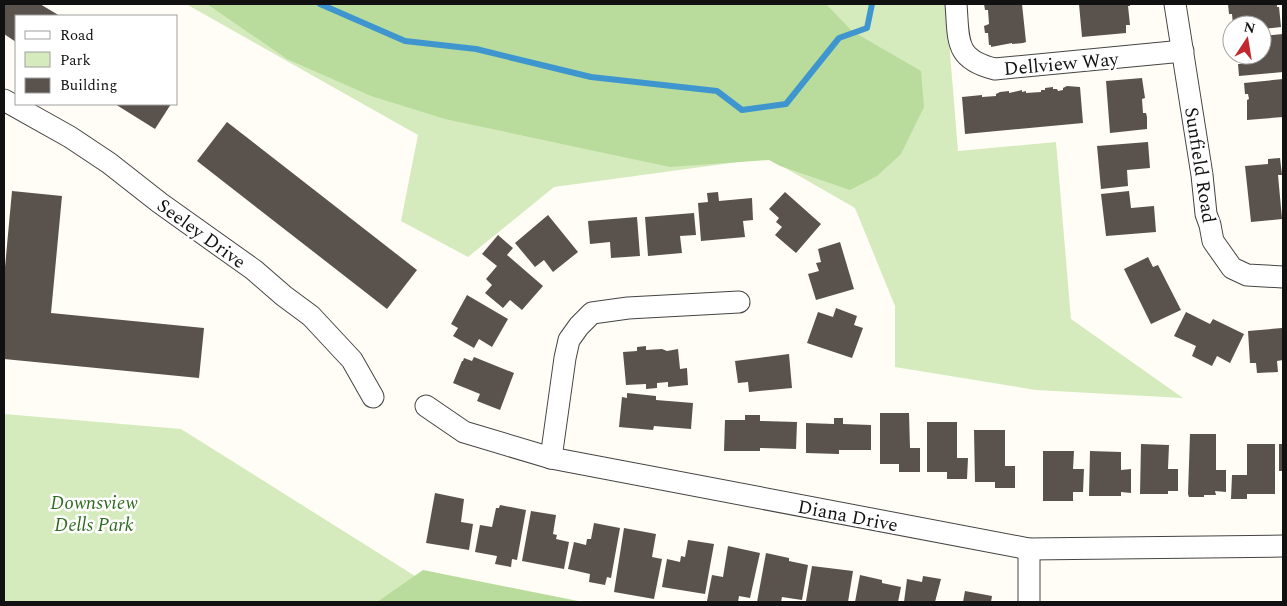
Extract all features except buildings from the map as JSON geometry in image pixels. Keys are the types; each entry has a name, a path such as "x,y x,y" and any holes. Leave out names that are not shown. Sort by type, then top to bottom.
{"street":[{"name":"Dellview Way","path":"956,4 959,44 972,60 980,65 996,69 1183,51"},
{"name":"Sunfield Road","path":"1175,4 1202,175 1206,214 1213,241 1232,268 1247,275 1283,276"},
{"name":"Seeley Drive","path":"4,100 70,137 109,163 160,203 254,270 311,316 352,360 373,397"},
{"path":"552,458 569,340 592,313 628,308 739,302"},
{"name":"Diana Drive","path":"426,406 464,432 552,458 1029,549 1283,546"},
{"path":"1029,549 1029,602"}],"green space":[{"path":"186,4 946,4 958,151 1056,142 1071,319 1183,398 1036,390 895,367 895,306 855,208 768,158 554,187 468,257 401,221 418,135"},
{"path":"207,4 826,4 852,31 921,71 924,107 901,154 877,176 850,190 780,166 769,160 670,167 445,119 371,96 287,59"},
{"name":"Downsview Dells Park","path":"4,414 181,429 415,576 556,602 4,602"},
{"path":"423,570 583,602 377,602"}],"waterway":[{"path":"320,4 405,41 476,49 591,77 717,91 742,110 786,104 839,38 867,28 872,4"}]}
